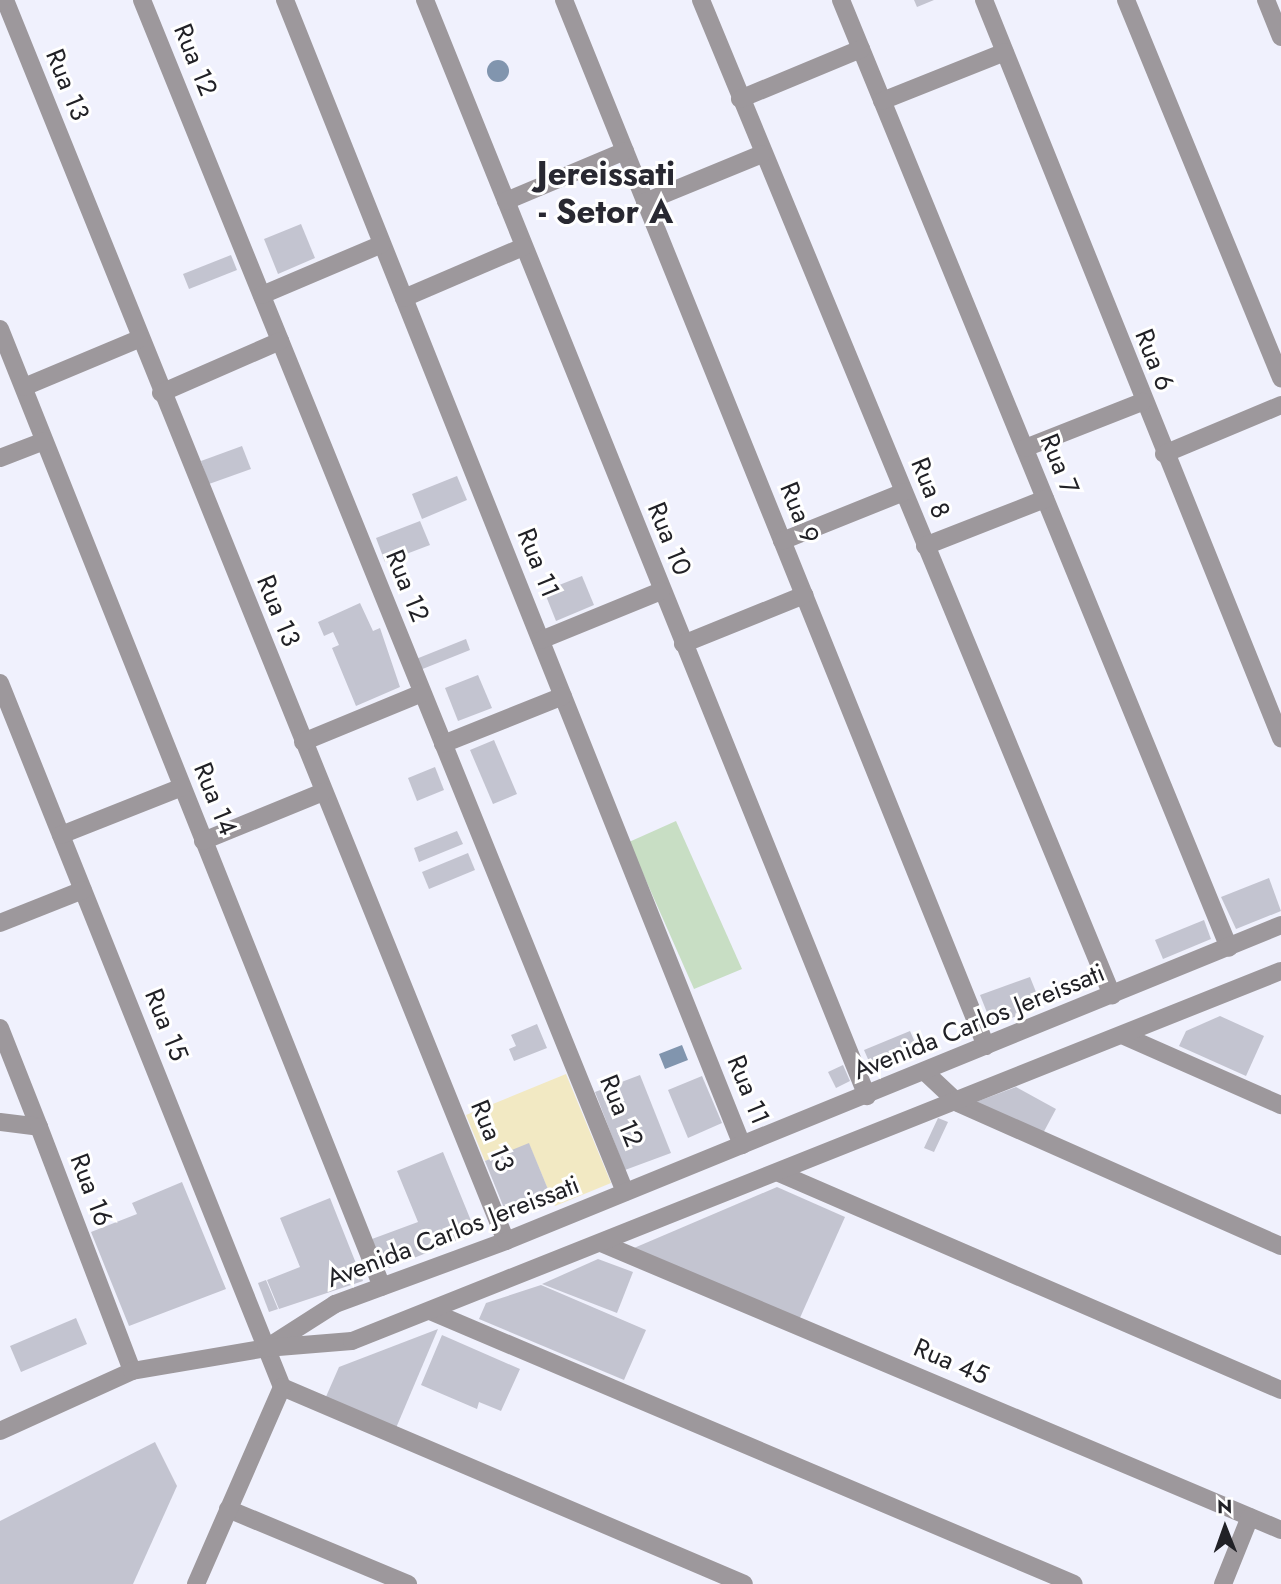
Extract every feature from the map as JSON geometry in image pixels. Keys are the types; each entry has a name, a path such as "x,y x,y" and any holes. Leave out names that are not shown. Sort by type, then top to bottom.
{"street":[{"name":"Rua 13","path":"5,0 139,339 506,1241"},
{"name":"Rua 12","path":"142,0 625,1192"},
{"name":"Rua 11","path":"285,0 742,1145"},
{"name":"Rua 10","path":"425,0 661,591 867,1096"},
{"name":"Rua 9","path":"564,0 986,1046"},
{"name":"Rua 8","path":"701,0 762,154 1112,995"},
{"name":"Rua 7","path":"841,0 1229,948"},
{"name":"Rua 6","path":"984,0 1142,402 1281,738"},
{"path":"1126,0 1277,351 1281,378"},
{"path":"1266,0 1281,37"},
{"path":"740,99 861,49"},
{"path":"882,101 1005,52"},
{"path":"506,201 625,151"},
{"path":"645,202 762,154"},
{"path":"262,295 382,244"},
{"path":"404,298 523,247"},
{"name":"Rua 14","path":"0,329 382,1287"},
{"path":"24,387 139,339"},
{"path":"162,393 280,341"},
{"path":"1025,448 1142,402"},
{"path":"1164,454 1281,405"},
{"path":"0,458 44,441"},
{"path":"782,541 904,492"},
{"path":"925,546 1045,499"},
{"path":"541,640 661,591"},
{"path":"683,644 804,595"},
{"name":"Rua 15","path":"0,683 282,1387"},
{"path":"303,742 422,692"},
{"path":"443,744 563,696"},
{"path":"61,835 182,787"},
{"path":"203,841 323,792"},
{"path":"0,923 83,890"},
{"name":"Avenida Carlos Jereissati","path":"266,1348 335,1304 506,1241 1281,925"},
{"path":"0,1431 132,1371 266,1348 352,1341 958,1102 1281,971"},
{"name":"Rua 16","path":"0,1028 132,1371"},
{"path":"1122,1035 1281,1105"},
{"path":"925,1072 958,1102 1281,1246"},
{"path":"0,1122 39,1127"},
{"path":"779,1173 1281,1390"},
{"name":"Rua 45","path":"601,1243 1281,1530"},
{"path":"430,1311 1052,1580 1074,1584"},
{"path":"196,1584 282,1387 744,1584"},
{"path":"228,1508 408,1584"},
{"path":"1223,1584 1250,1517"}],"green space":[{"path":"676,821 742,969 694,989 629,842"}],"sand":[{"path":"566,1074 611,1183 555,1206 529,1144 485,1161 466,1115"}],"water":[{"path":"498,60 506,63 509,71 506,79 498,82 490,79 487,71 490,63"},
{"path":"682,1045 688,1060 665,1069 659,1054"}],"building":[{"path":"914,0 934,0 917,7"},
{"path":"301,224 315,258 278,274 264,239"},
{"path":"231,255 237,270 189,289 183,274"},
{"path":"242,446 251,469 209,484 201,461"},
{"path":"457,476 467,500 422,519 412,494"},
{"path":"420,521 430,545 385,562 376,538"},
{"path":"582,576 594,605 556,621 544,591"},
{"path":"360,603 373,631 380,628 400,687 356,706 332,648 339,645 333,632 324,636 318,622"},
{"path":"466,639 470,650 420,670 416,659"},
{"path":"478,675 492,708 458,721 445,688"},
{"path":"494,740 517,794 493,804 470,750"},
{"path":"435,767 444,790 417,801 408,778"},
{"path":"457,831 463,844 419,862 414,848"},
{"path":"468,853 475,870 429,889 422,872"},
{"path":"1269,878 1281,911 1236,929 1221,897"},
{"path":"1204,920 1211,939 1163,959 1155,940"},
{"path":"1030,977 1042,1007 992,1025 980,995"},
{"path":"1220,1016 1264,1036 1246,1076 1179,1046 1186,1031"},
{"path":"537,1024 547,1048 514,1061 509,1049 516,1046 511,1035"},
{"path":"910,1031 920,1054 874,1073 864,1050"},
{"path":"843,1065 850,1081 836,1088 828,1072"},
{"path":"640,1075 671,1153 625,1170 595,1092"},
{"path":"702,1076 722,1123 688,1138 668,1090"},
{"path":"1016,1087 1056,1109 1041,1137 976,1102"},
{"path":"938,1118 948,1122 934,1152 924,1148"},
{"path":"529,1143 552,1199 508,1218 485,1161"},
{"path":"443,1152 476,1233 384,1270 372,1239 418,1222 397,1171"},
{"path":"182,1182 226,1289 129,1326 91,1232 137,1214 132,1203"},
{"path":"777,1187 845,1217 799,1320 634,1248"},
{"path":"330,1198 363,1281 279,1309 267,1280 300,1267 280,1218"},
{"path":"598,1259 633,1272 617,1313 542,1284"},
{"path":"266,1280 278,1309 269,1312 258,1283"},
{"path":"541,1285 646,1330 624,1380 479,1319 486,1303"},
{"path":"76,1318 87,1344 21,1372 10,1346"},
{"path":"438,1329 396,1428 325,1399 339,1367"},
{"path":"442,1335 520,1369 501,1411 479,1402 477,1409 421,1385"},
{"path":"155,1442 177,1486 133,1584 0,1584 0,1521"}],"district":[{"name":"Jereissati - Setor A","path":"606,193"}]}
